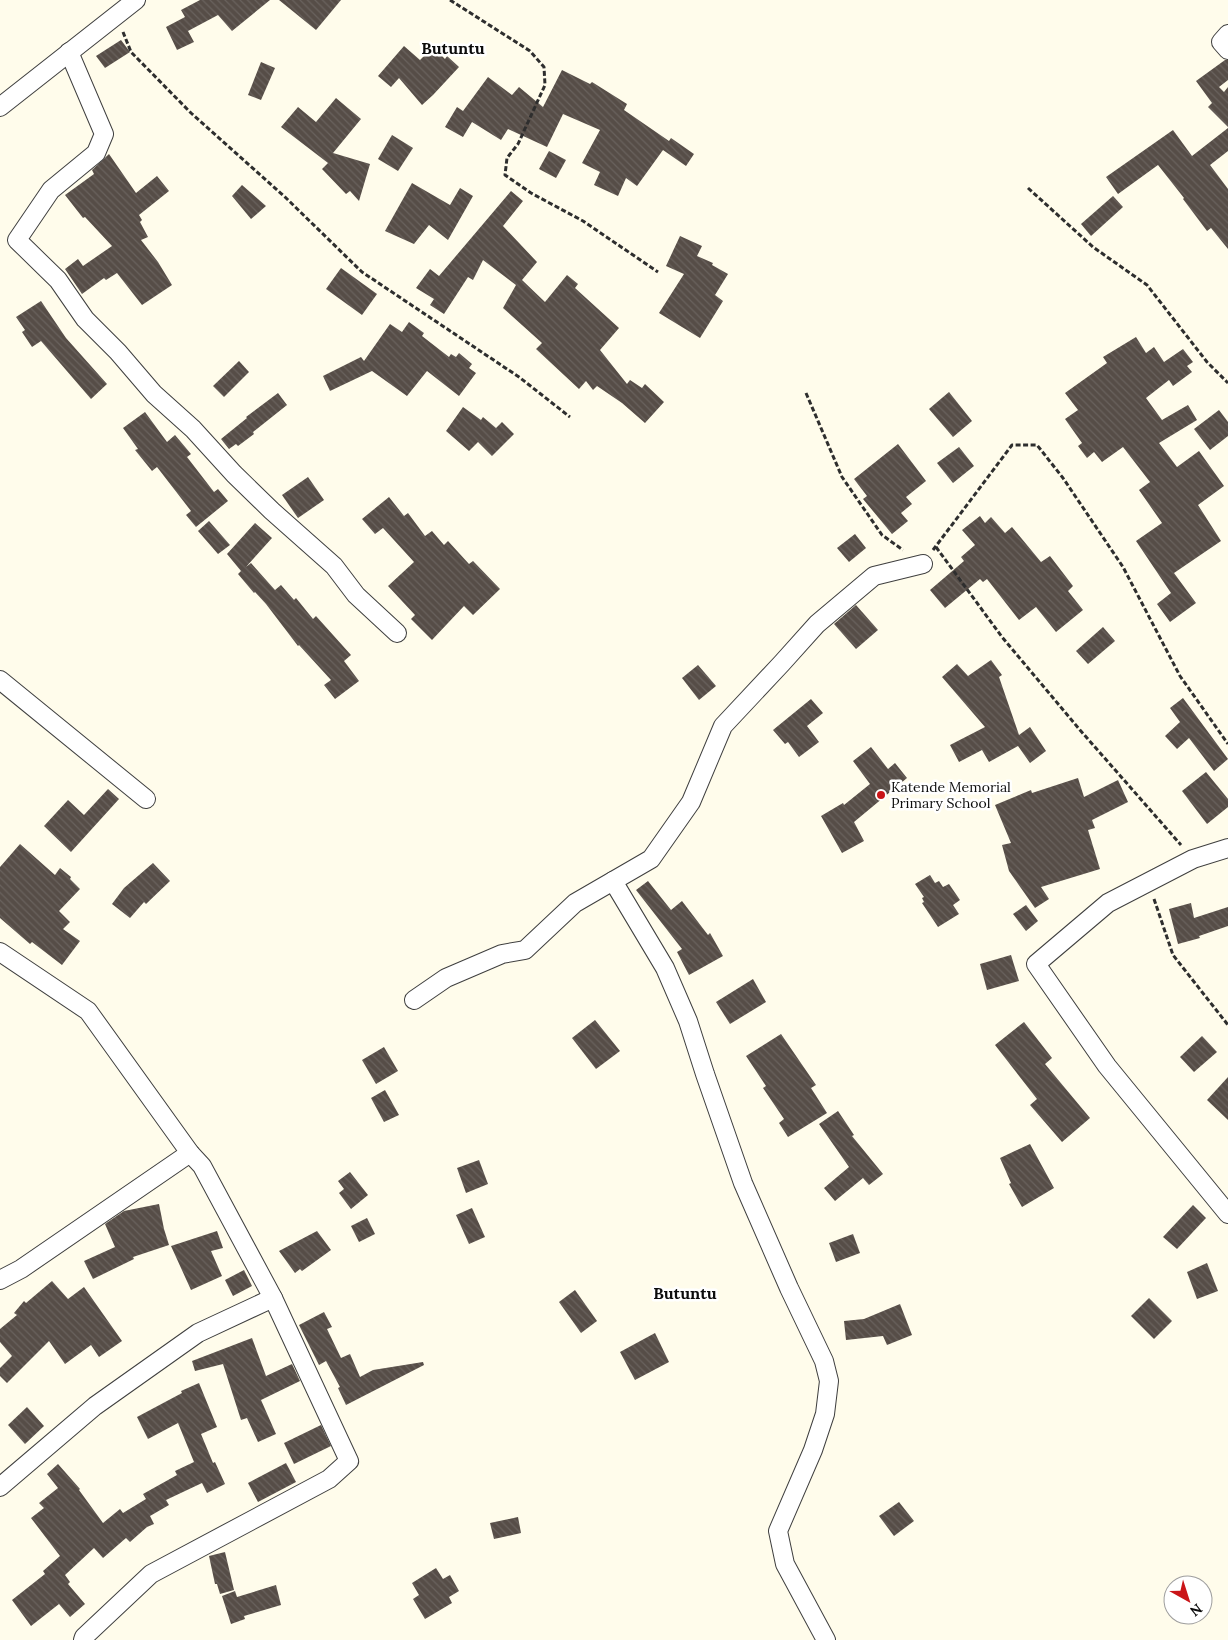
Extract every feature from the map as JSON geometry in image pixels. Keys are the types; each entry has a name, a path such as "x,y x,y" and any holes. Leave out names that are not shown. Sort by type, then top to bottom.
{"street":[{"path":"0,108 136,0"},
{"path":"1228,34 1221,42 1228,50"},
{"path":"70,52 104,134 96,153 51,190 17,240 58,280 85,319 118,352 154,394 193,429 234,474 272,511 334,566 356,595 397,633"},
{"path":"414,1000 446,978 502,954 525,950 574,902 651,860 691,802 723,726 817,624 874,576 922,564"},
{"path":"0,680 146,799"},
{"path":"1228,848 1193,859 1108,903 1036,964 1107,1066 1228,1214"},
{"path":"613,881 669,977 688,1021 704,1074 743,1183 789,1288 824,1361 829,1381 825,1414 813,1450 778,1531 785,1564 826,1640"},
{"path":"0,952 88,1011 190,1153 202,1166 272,1298 349,1461 329,1479 151,1574 83,1640"},
{"path":"0,1280 21,1269 190,1153"},
{"path":"0,1488 95,1406 198,1333 272,1298"}],"path":[{"path":"450,0 530,51 544,67 545,85 518,144 507,158 505,176 583,221 658,272"},
{"path":"116,15 131,52 191,113 285,197 362,272 520,377 570,417"},
{"path":"1028,188 1093,247 1147,284 1207,362 1228,382"},
{"path":"806,393 842,477 882,536 922,564 1012,445 1037,445 1063,478 1122,567 1180,676 1228,744"},
{"path":"936,547 1002,637 1080,730 1193,859"},
{"path":"1148,882 1174,955 1228,1025"}],"building":[{"path":"200,0 270,0 232,31 218,15 188,31 194,42 177,50 166,27 185,17 181,10"},
{"path":"279,0 341,0 316,30"},
{"path":"121,40 130,52 105,68 96,56"},
{"path":"404,46 420,60 433,47 445,59 447,56 459,67 422,105 399,78 391,87 378,76"},
{"path":"1225,60 1228,60 1228,80 1219,87 1224,92 1228,87 1228,127 1208,107 1212,103 1196,81"},
{"path":"261,62 275,68 261,100 248,95"},
{"path":"562,70 590,84 592,82 627,104 624,110 669,141 671,138 694,154 686,166 663,150 637,186 626,178 618,196 594,185 600,172 582,163 600,130 563,114 547,147 508,129 501,140 472,122 463,137 445,127 457,107 463,111 488,77 512,95 519,87 543,107"},
{"path":"336,98 361,119 333,153 370,164 359,201 350,191 346,194 322,169 328,163 281,127 298,107 316,122"},
{"path":"1228,128 1228,151 1210,165 1228,189 1228,249 1211,228 1207,231 1158,165 1118,194 1106,177 1173,130 1192,156"},
{"path":"392,135 413,148 398,171 378,159"},
{"path":"549,151 566,160 556,178 539,169"},
{"path":"109,154 136,193 157,176 169,191 139,215 142,220 140,222 148,237 141,240 158,262 172,285 142,305 117,273 106,280 104,278 82,294 65,269 78,259 83,266 112,246 85,217 83,218 65,195 94,174 92,170"},
{"path":"412,183 450,205 460,188 473,196 448,240 429,225 414,244 385,231"},
{"path":"242,185 266,206 251,219 232,196"},
{"path":"511,191 523,201 503,226 537,262 522,280 545,302 567,275 578,284 575,288 619,328 600,350 627,384 630,380 642,388 645,384 664,402 645,423 622,403 597,386 593,390 586,381 579,389 536,349 542,343 503,308 516,285 483,260 473,280 468,277 444,314 430,305 434,299 416,288 430,269 439,276"},
{"path":"1113,196 1123,207 1091,236 1081,224"},
{"path":"680,236 702,246 697,256 713,263 712,265 728,274 715,295 723,301 700,338 659,313 684,274 666,266"},
{"path":"341,268 377,294 362,315 326,289"},
{"path":"41,301 66,338 107,384 91,399 41,341 32,347 22,332 25,330 16,317"},
{"path":"409,322 424,333 422,336 449,357 451,354 456,357 459,353 472,364 469,368 476,373 459,396 427,371 407,396 372,371 330,391 323,376 361,357 364,361 390,324 402,332"},
{"path":"1136,337 1146,353 1154,347 1164,362 1183,349 1193,362 1187,366 1192,372 1173,386 1169,380 1146,398 1162,420 1188,405 1197,420 1159,443 1177,467 1199,451 1224,486 1198,505 1221,541 1174,573 1196,603 1170,622 1157,604 1171,593 1136,541 1162,523 1139,490 1150,482 1123,447 1102,462 1094,452 1087,458 1078,446 1082,443 1065,419 1078,410 1065,393 1107,363 1103,357"},
{"path":"239,361 249,372 224,397 213,386"},
{"path":"949,392 972,421 953,437 929,409"},
{"path":"278,393 287,405 253,432 254,434 238,446 236,444 229,449 221,439"},
{"path":"463,407 481,420 483,417 496,428 502,422 514,434 492,456 478,442 469,451 446,431"},
{"path":"1219,410 1228,422 1228,436 1210,450 1194,429"},
{"path":"145,412 167,442 175,435 191,454 187,457 214,492 218,489 228,501 196,527 186,515 191,511 157,467 152,471 135,450 138,449 123,428"},
{"path":"898,444 926,481 906,497 912,504 901,513 908,521 892,534 863,499 867,496 854,479"},
{"path":"959,447 974,466 953,483 937,463"},
{"path":"308,477 324,500 298,518 282,495"},
{"path":"389,497 404,516 408,513 425,536 432,531 444,545 448,541 469,564 473,561 500,589 473,615 464,606 432,640 411,619 415,615 388,586 414,562 383,528 375,534 362,519"},
{"path":"980,516 985,523 991,517 1005,533 1012,527 1041,562 1050,556 1073,586 1068,591 1083,610 1056,632 1036,607 1019,620 987,579 983,582 980,579 945,608 930,590 964,561 961,557 975,545 962,530"},
{"path":"209,521 230,545 218,554 198,531"},
{"path":"255,523 272,538 246,567 251,563 275,590 281,585 294,600 296,598 313,619 316,616 351,655 344,661 359,681 335,699 324,685 331,680 298,646 266,604 238,574 241,571 227,554"},
{"path":"855,534 866,548 849,562 837,548"},
{"path":"856,605 878,630 856,649 834,624"},
{"path":"1103,627 1115,641 1088,664 1076,651"},
{"path":"991,660 1002,675 999,677 1019,735 1030,727 1046,751 1030,763 1018,746 989,762 982,750 959,762 950,745 985,727 942,677 957,664 968,676"},
{"path":"698,665 716,686 699,700 682,678"},
{"path":"1183,698 1228,759 1214,771 1189,738 1177,749 1165,736 1180,722 1170,708"},
{"path":"811,699 823,713 807,726 819,742 799,757 788,742 785,744 773,730"},
{"path":"871,747 888,769 895,763 907,778 854,822 864,841 842,853 821,816 843,803 844,805 870,784 853,761"},
{"path":"1206,772 1228,799 1228,807 1207,824 1182,791"},
{"path":"1078,778 1084,797 1118,780 1128,802 1092,820 1095,828 1088,830 1100,869 1041,887 1049,899 1035,908 1009,871 1002,845 1011,843 995,805 1031,790 1032,793"},
{"path":"108,789 119,799 71,852 44,826 68,800 84,815"},
{"path":"20,844 55,875 60,868 71,877 70,879 80,889 59,911 70,922 63,929 80,941 62,965 32,942 30,944 0,918 0,867"},
{"path":"153,863 170,881 146,904 144,902 130,918 112,904 124,888"},
{"path":"930,875 935,883 939,881 943,887 949,884 960,900 953,905 959,914 938,927 922,903 924,902 922,898 924,897 915,884"},
{"path":"648,881 671,910 682,901 708,935 710,933 723,956 689,975 677,952 682,949 636,890"},
{"path":"1191,903 1194,918 1228,907 1228,926 1199,936 1200,938 1178,944 1169,909"},
{"path":"1026,905 1038,921 1026,931 1013,914"},
{"path":"1011,955 1019,981 987,990 980,964"},
{"path":"753,979 766,1002 730,1024 716,1002"},
{"path":"595,1020 620,1051 596,1069 572,1038"},
{"path":"1024,1022 1052,1058 1045,1064 1090,1118 1062,1142 1030,1105 1037,1099 995,1045"},
{"path":"781,1034 816,1085 811,1088 827,1113 788,1137 779,1123 784,1119 763,1088 766,1086 746,1056"},
{"path":"1202,1036 1217,1052 1194,1072 1180,1057"},
{"path":"384,1047 398,1071 376,1084 362,1060"},
{"path":"1228,1077 1228,1120 1207,1100"},
{"path":"385,1090 399,1115 384,1122 371,1098"},
{"path":"838,1111 854,1135 852,1136 883,1174 869,1185 863,1178 835,1201 824,1188 849,1167 819,1124"},
{"path":"1030,1144 1054,1188 1022,1207 1009,1184 1011,1183 1000,1158"},
{"path":"479,1160 488,1184 466,1193 457,1168"},
{"path":"350,1172 368,1195 351,1209 339,1193 344,1189 338,1181"},
{"path":"159,1204 169,1245 133,1257 134,1259 93,1279 84,1261 115,1247 105,1224 124,1211"},
{"path":"1193,1205 1206,1218 1177,1249 1163,1237"},
{"path":"472,1208 485,1237 469,1244 456,1215"},
{"path":"367,1218 375,1234 359,1242 351,1226"},
{"path":"217,1231 223,1248 211,1251 222,1276 191,1290 171,1246"},
{"path":"317,1231 331,1250 302,1271 300,1269 295,1273 279,1251"},
{"path":"853,1234 860,1253 836,1262 829,1243"},
{"path":"1207,1263 1218,1291 1197,1299 1187,1272"},
{"path":"244,1270 252,1286 233,1296 225,1280"},
{"path":"52,1281 68,1299 84,1287 122,1341 99,1357 91,1345 65,1364 49,1341 7,1383 0,1376 0,1368 12,1356 0,1342 0,1329 17,1315 14,1313 24,1301 26,1303"},
{"path":"575,1290 597,1321 581,1333 559,1302"},
{"path":"1149,1298 1172,1321 1154,1339 1131,1316"},
{"path":"900,1304 912,1335 887,1345 883,1336 846,1340 844,1321 864,1319"},
{"path":"324,1312 332,1327 327,1329 341,1358 350,1354 360,1377 373,1370 423,1362 424,1365 346,1405 338,1388 340,1387 326,1361 319,1365 299,1325"},
{"path":"655,1333 669,1362 635,1380 620,1352"},
{"path":"252,1338 266,1376 292,1364 300,1381 261,1400 276,1434 258,1442 247,1418 241,1420 223,1364 195,1371 192,1361"},
{"path":"199,1383 217,1427 201,1434 213,1463 215,1462 225,1484 207,1493 202,1483 166,1500 169,1505 150,1516 154,1524 147,1527 130,1542 126,1538 103,1558 94,1548 65,1575 70,1582 68,1584 85,1604 70,1617 59,1604 31,1626 12,1600 45,1574 43,1571 60,1556 31,1518 44,1508 39,1503 58,1488 47,1474 58,1464 80,1489 103,1523 120,1509 123,1513 146,1499 143,1494 177,1475 175,1471 194,1462 178,1423 148,1439 137,1417 182,1393 181,1391"},
{"path":"27,1407 44,1426 25,1444 8,1425"},
{"path":"321,1425 331,1446 294,1464 284,1443"},
{"path":"286,1463 296,1482 258,1502 248,1483"},
{"path":"899,1502 914,1521 894,1536 879,1516"},
{"path":"518,1517 521,1533 494,1539 490,1523"},
{"path":"225,1552 234,1590 220,1594 217,1584 215,1584 209,1556"},
{"path":"436,1568 443,1579 450,1575 459,1591 449,1597 452,1603 425,1619 413,1599 419,1595 412,1583"},
{"path":"276,1585 281,1605 244,1616 245,1619 231,1624 222,1596 235,1591 237,1597"}],"place":[{"name":"Katende Memorial Primary School","path":"881,795"}],"district":[{"name":"Butuntu","path":"453,48"},
{"name":"Butuntu","path":"685,1293"}]}
